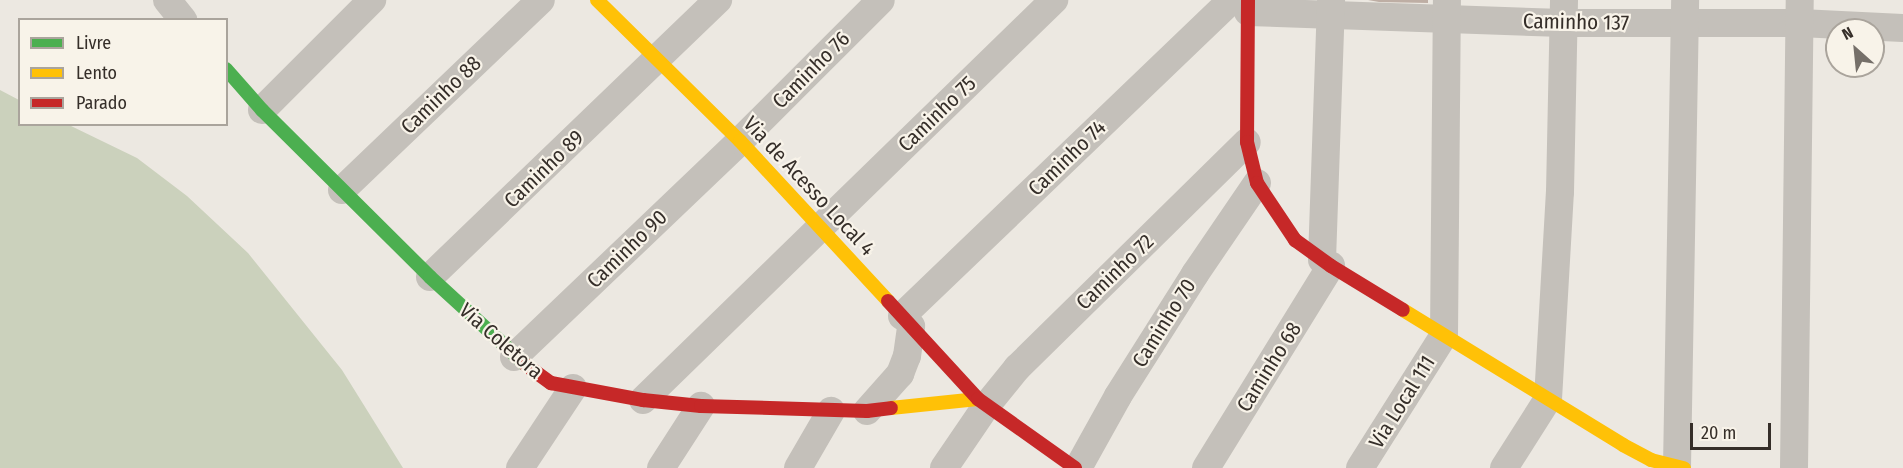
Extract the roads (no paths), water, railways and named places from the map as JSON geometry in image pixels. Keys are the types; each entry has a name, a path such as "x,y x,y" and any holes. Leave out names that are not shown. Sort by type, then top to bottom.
{"street":[{"path":"262,110 372,0"},
{"name":"Caminho 88","path":"342,190 540,0"},
{"name":"Via de Acesso Local 4","path":"597,0 740,141 982,402"},
{"name":"Caminho 89","path":"430,278 718,0"},
{"name":"Caminho 76","path":"740,141 881,0"},
{"name":"Caminho 75","path":"644,400 1054,0"},
{"path":"1243,4 1246,142 1257,183 1280,221 1295,240 1327,263 1658,465 1684,468"},
{"name":"Caminho 137","path":"1243,4 1331,8 1563,11 1800,11 1903,28"},
{"name":"Caminho 74","path":"906,321 1243,4"},
{"path":"1327,263 1331,8"},
{"path":"1444,335 1446,9"},
{"path":"1504,468 1548,399 1559,204 1563,11"},
{"path":"1794,468 1800,11"},
{"path":"1658,465 1685,12"},
{"name":"Via Coletora","path":"228,71 262,110 430,278 514,357 551,383 644,400 701,406 867,411 982,402"},
{"name":"Caminho 90","path":"514,357 740,141"},
{"name":"Caminho 72","path":"944,468 982,402 1246,142"},
{"name":"Caminho 70","path":"1077,468 1142,358 1257,183"},
{"name":"Caminho 68","path":"1206,468 1327,263"},
{"path":"867,411 900,374 907,356 906,321"},
{"name":"Via Local 111","path":"1360,468 1444,335"},
{"path":"520,468 573,388"},
{"path":"982,402 1077,468"},
{"path":"661,468 701,406"},
{"path":"798,468 831,411"}]}
